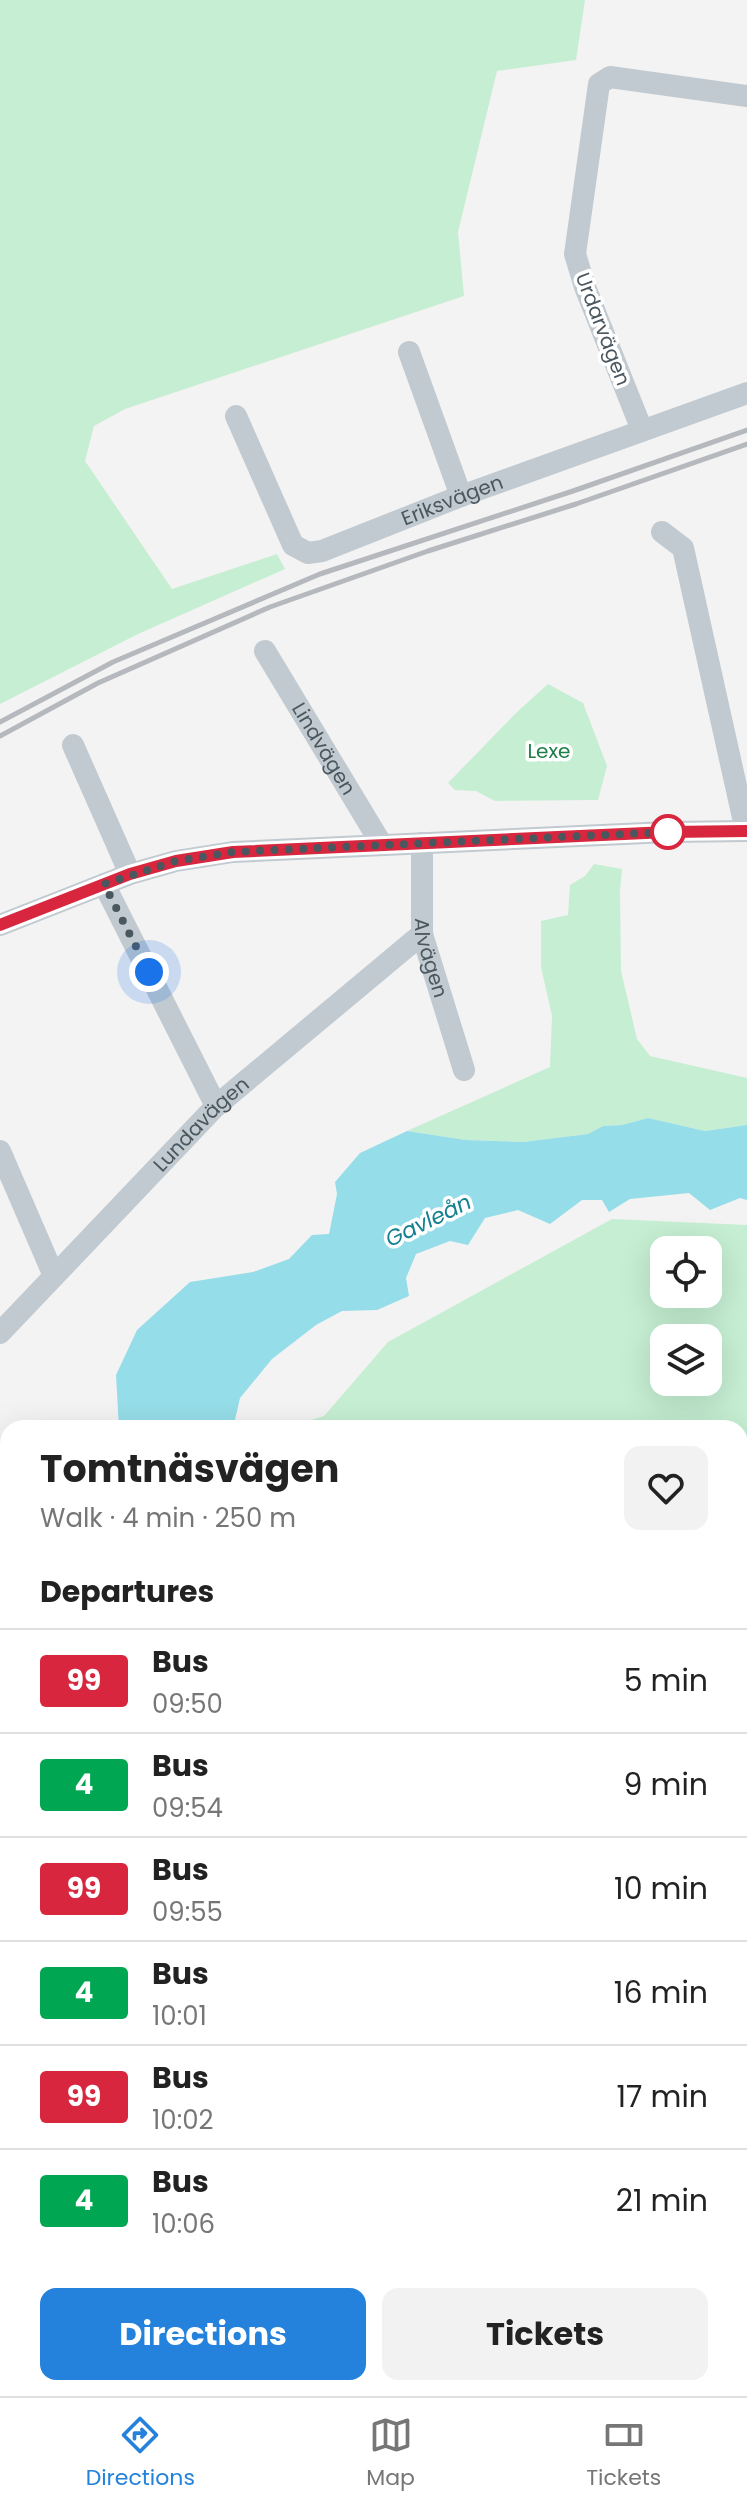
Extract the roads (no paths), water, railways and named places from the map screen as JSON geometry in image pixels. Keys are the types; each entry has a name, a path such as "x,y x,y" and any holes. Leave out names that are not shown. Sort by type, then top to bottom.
{"street":[{"name":"Urdarvägen","path":"642,430 575,254 599,84 610,77 747,96"},
{"path":"409,352 461,496"},
{"name":"Eriksvägen","path":"236,416 293,545 308,553 322,551 461,496 747,393"},
{"path":"0,925 130,874 176,861 233,852 747,831 683,548 662,532"},
{"name":"Lindvägen","path":"265,651 382,845"},
{"path":"73,745 130,874"},
{"name":"Alvägen","path":"422,843 422,934 464,1070"},
{"path":"104,884 216,1106"},
{"name":"Lundavägen","path":"0,1333 216,1106 422,934"},
{"path":"0,1151 54,1276"}],"water":[{"name":"Gavleån","path":"648,1118 705,1131 747,1125 747,1200 740,1198 710,1210 689,1193 630,1199 609,1212 602,1200 582,1200 550,1224 518,1210 485,1218 468,1245 450,1241 416,1254 406,1278 409,1296 377,1310 342,1311 316,1325 272,1359 240,1398 235,1420 119,1420 116,1375 137,1330 190,1282 253,1272 289,1259 312,1235 329,1234 337,1194 335,1182 360,1153 407,1131 466,1140 523,1142 588,1134 603,1126"}],"railway":[{"path":"0,722 113,662 320,574 747,430"},
{"path":"0,736 98,683 270,607 747,444"}],"park label":[{"name":"Lexe","path":"549,751"}]}
